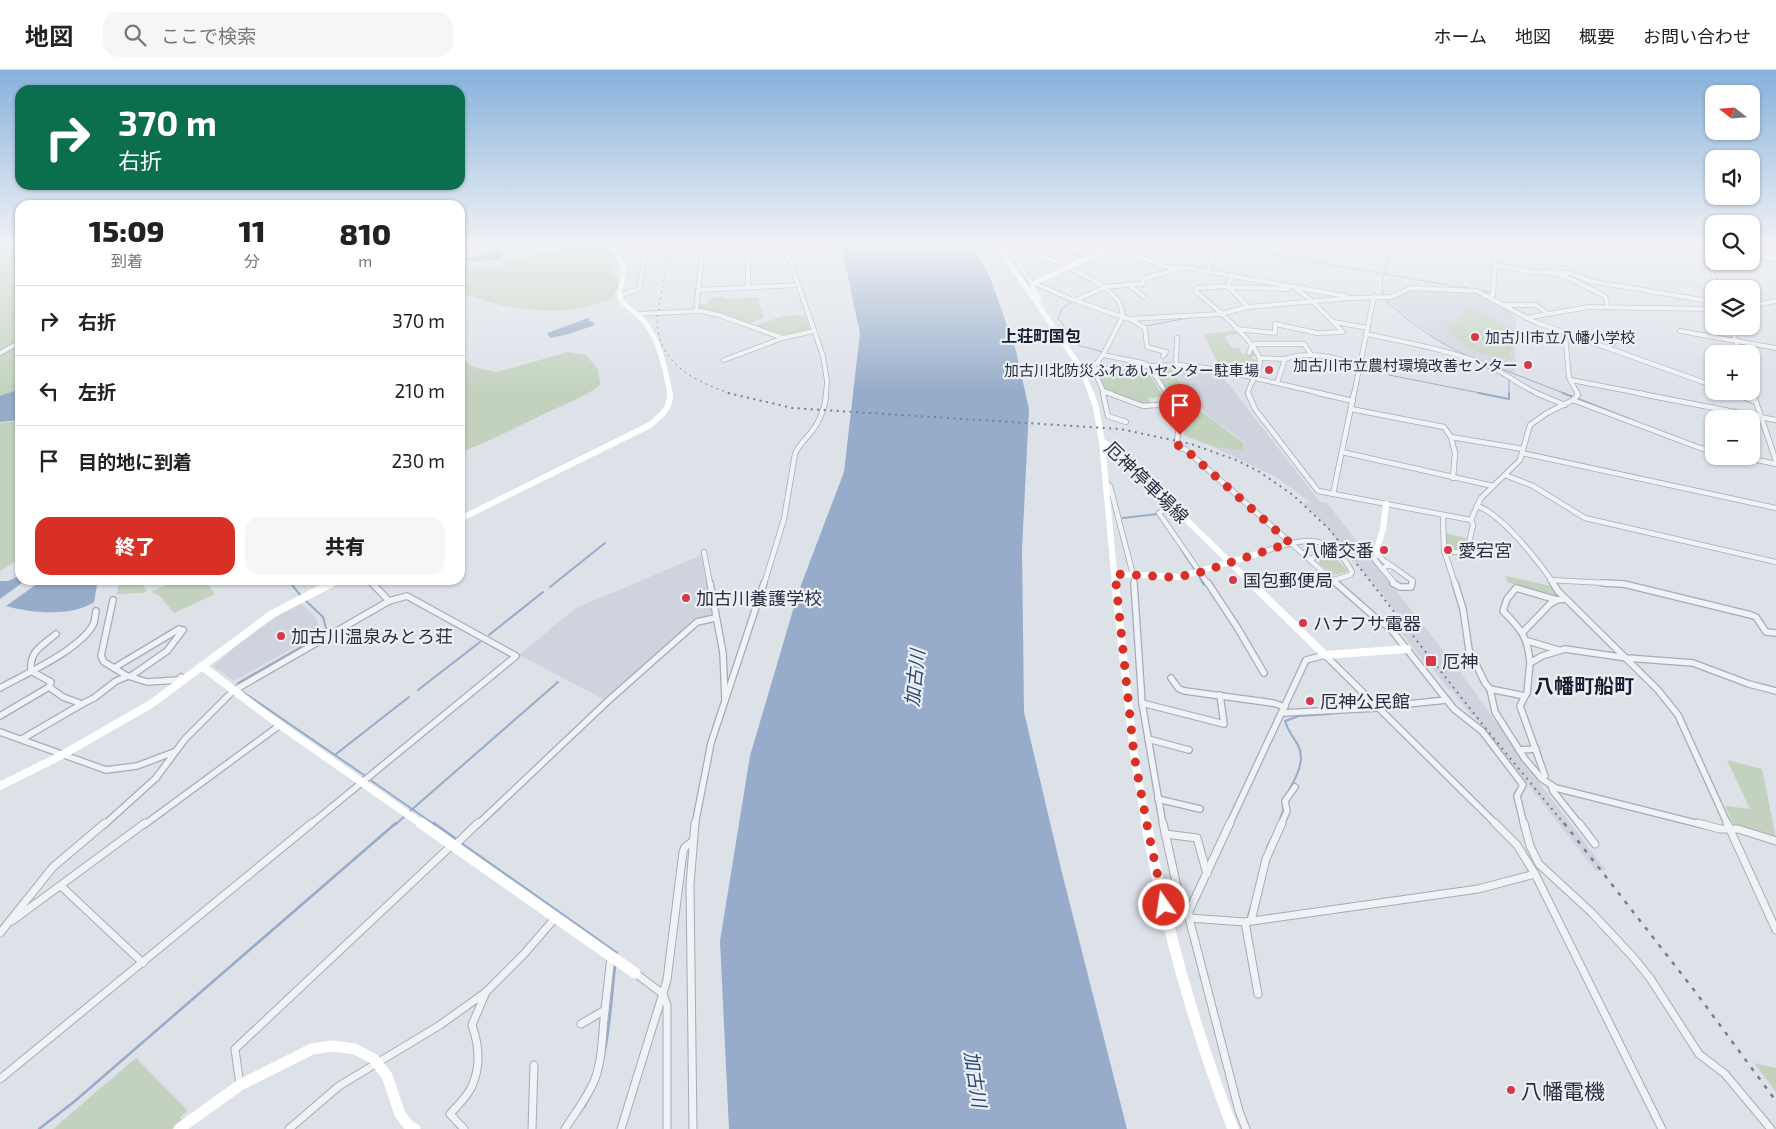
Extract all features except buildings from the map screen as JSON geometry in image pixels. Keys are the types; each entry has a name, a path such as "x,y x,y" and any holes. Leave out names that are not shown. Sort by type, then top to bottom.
{"street":[{"path":"465,517 650,425 666,411 671,391 650,328 624,304 619,296 626,293"},
{"path":"696,311 698,293"},
{"path":"693,1129 690,885 692,842 709,751 784,519 795,454 799,445 813,430 824,405 827,381 823,356 802,293"},
{"path":"1031,293 1042,309"},
{"name":"厄神停車場線","path":"1037,293 1043,306 1042,309 1082,370 1096,407 1102,442 1111,446 1325,655"},
{"path":"1057,293 1130,319 1145,328 1147,347 1166,352 1163,356"},
{"path":"1076,300 1089,293"},
{"path":"1109,293 1119,302 1123,316 1094,369 1103,391 1108,416 1126,422"},
{"path":"1140,293 1144,297"},
{"path":"1198,293 1259,352 1260,358 1249,394 1255,408 1274,432 1277,440 1318,491 1471,520"},
{"path":"1235,293 1248,306"},
{"path":"1236,329 1275,333 1275,324 1318,333 1342,332 1302,293"},
{"path":"1326,293 1352,298"},
{"path":"1130,319 1178,318 1220,314 1248,306 1374,296 1387,297 1397,293"},
{"path":"1482,293 1525,318 1705,383"},
{"path":"1490,297 1493,293"},
{"path":"1600,293 1605,296 1608,307"},
{"path":"1661,293 1705,301"},
{"path":"1333,494 1374,296"},
{"path":"1760,304 1776,301"},
{"path":"1503,305 1536,305 1548,314"},
{"path":"1525,318 1572,309 1608,307 1705,309"},
{"path":"637,314 696,311 719,315 737,323 766,330 783,338"},
{"path":"1333,322 1368,328"},
{"path":"724,360 783,338 813,331"},
{"path":"1680,331 1776,348"},
{"path":"1444,552 1467,552 1473,525 1471,520 1477,506 1493,486 1520,460 1530,425 1547,413 1573,400 1578,395 1571,380 1565,333"},
{"path":"1367,334 1454,353 1492,367 1527,389 1565,405"},
{"path":"1608,347 1624,335 1616,334"},
{"path":"1734,335 1737,345"},
{"path":"1176,365 1177,338"},
{"path":"1252,345 1304,344 1310,353"},
{"path":"0,353 15,345"},
{"path":"1249,353 1252,345"},
{"path":"1260,358 1285,359 1296,354 1310,353 1360,364"},
{"path":"1103,354 1142,362 1149,366 1179,419 1180,435 1177,443 1180,448 1185,449 1378,620 1390,628 1454,709 1482,731 1523,785 1517,796 1530,846 1539,864 1591,912 1633,957 1664,999 1699,1054 1725,1074 1771,1129"},
{"path":"1277,383 1285,359"},
{"path":"1082,370 1176,365 1216,369 1353,402"},
{"path":"1571,380 1776,420"},
{"path":"1103,391 1143,406 1171,404"},
{"path":"1573,400 1705,449"},
{"path":"1751,400 1756,402 1776,463 1760,460"},
{"path":"1351,410 1444,427 1452,438 1454,478"},
{"path":"1452,438 1522,451 1776,508"},
{"path":"1102,442 1134,755 1148,830 1164,905 1188,994 1220,1098 1233,1129"},
{"path":"1342,452 1493,486"},
{"path":"1505,475 1532,486 1585,518 1776,562"},
{"path":"1106,483 1110,486 1132,571"},
{"path":"1376,552 1392,566 1413,580 1411,587 1400,588 1395,586 1375,560 1376,552 1383,529 1386,504"},
{"path":"1171,505 1159,513 1201,572 1264,673"},
{"path":"1477,506 1487,509 1523,545 1537,560 1565,599 1627,658 1661,693 1678,715 1776,930"},
{"path":"1442,516 1444,552 1463,609 1469,650 1485,683 1490,688 1525,696"},
{"path":"1115,574 1169,577 1201,572 1303,539 1314,539 1325,542 1336,551 1352,572 1350,575 1334,580"},
{"path":"1309,559 1336,551"},
{"path":"704,552 725,671 723,690 725,700"},
{"path":"1384,572 1384,567 1392,566"},
{"path":"1134,580 1142,703 1165,834 1179,896 1189,914 1239,1111 1246,1129"},
{"path":"1550,580 1624,584 1637,587 1751,615 1756,617 1766,632 1776,633"},
{"path":"0,786 62,755 151,704 272,614 327,585"},
{"path":"375,585 389,601"},
{"path":"1541,778 1546,776 1521,710 1520,702 1527,693 1530,663 1528,641 1523,632 1503,611 1506,599 1516,588 1557,600 1565,599"},
{"path":"0,1079 516,656 407,596 389,601 233,691 174,752 156,778 130,803 53,867 2,930"},
{"path":"113,600 112,614 101,656 104,662 129,676 145,682 178,680 194,668 202,667 280,725 556,917 663,994 667,1005 667,1129"},
{"path":"1523,632 1557,600"},
{"path":"0,688 73,646 94,623 96,611"},
{"path":"240,1085 235,1049 609,700 697,622 715,618"},
{"path":"22,739 94,699 106,688 162,655 176,641 181,630 114,668"},
{"path":"31,671 30,660 34,653 56,634"},
{"path":"1528,641 1558,650 1576,650 1627,658 1692,663 1749,684 1776,691"},
{"path":"1189,914 1306,660 1325,655 1407,649"},
{"path":"1530,663 1558,650"},
{"path":"1325,655 1517,845 1535,874 1662,1129"},
{"path":"0,716 49,687 51,682 31,671"},
{"path":"1171,678 1179,688 1185,691 1273,703 1283,710 1378,708 1432,704 1447,700"},
{"path":"49,687 63,697 82,704"},
{"path":"1490,688 1495,712 1519,750 1541,778 1556,788 1720,829 1738,829 1776,841"},
{"path":"1142,703 1224,724 1220,695"},
{"path":"2,930 280,725"},
{"path":"1,733 106,770 137,766 174,752"},
{"path":"1148,739 1189,750"},
{"path":"1519,750 1536,750"},
{"path":"1551,785 1553,791 1595,844"},
{"path":"1258,994 1248,921 1266,859 1287,811 1285,801 1295,787"},
{"path":"1158,799 1200,809"},
{"path":"1165,834 1197,838 1207,874"},
{"path":"621,1129 647,1038 667,980 683,852 685,847 692,842"},
{"path":"1529,864 1539,864"},
{"path":"1189,914 1248,921 1478,889 1535,874"},
{"path":"61,886 143,963"},
{"path":"289,1129 332,1091 440,1026 486,992 524,954 556,917"},
{"path":"565,1129 586,1098 595,1080 599,1062 611,956"},
{"path":"464,1129 450,1114 472,1087 479,1055 478,1042 472,1025 486,992"},
{"path":"581,1024 605,1010"},
{"path":"179,1129 240,1085 312,1049 324,1046 364,1052 378,1063 387,1074 400,1114 411,1128"},
{"path":"532,1129 534,1065"}],"shaded area":[{"name":"加古川市立八幡小学校","path":"1400,293 1478,293 1503,306 1516,317 1515,374 1442,344 1387,300 1387,298"},
{"path":"1170,367 1219,372 1320,502 1326,502 1461,673 1544,789 1606,870 1596,871 1473,715 1471,715 1451,689 1448,689 1428,662 1424,662 1392,620 1401,618 1318,517 1302,503 1310,502 1276,477 1213,447 1243,451 1245,442 1206,414"},
{"name":"加古川養護学校","path":"702,555 712,615 695,621 605,700 519,655 576,608"},
{"path":"299,602 315,616 322,632 234,681 213,666 243,640"}],"green space":[{"path":"0,293 15,293 15,392 0,398"},
{"path":"465,293 615,293 612,299 586,307 556,311 528,310 487,302"},
{"path":"710,297 725,297 724,299 758,297 764,318 748,324 698,308 698,304 707,304"},
{"path":"1467,306 1509,328 1513,335 1513,351 1509,350 1509,358 1483,354 1462,343 1448,332 1450,329 1441,322 1451,325 1462,324 1463,322 1460,319"},
{"path":"805,315 810,330 787,336 754,326 783,316"},
{"path":"1236,331 1239,334 1225,336 1227,339 1225,339 1232,348 1239,348 1242,354 1250,354 1254,349 1258,357 1253,356 1253,359 1258,360 1253,376 1224,370 1215,358 1204,334"},
{"path":"568,352 586,355 598,369 600,385 572,402 465,450 465,360 473,367 497,372"},
{"path":"1159,367 1169,367 1202,412 1244,443 1243,451 1214,447 1185,436 1183,419 1155,370"},
{"path":"1145,368 1163,397 1148,398 1151,404 1142,404 1105,390 1098,373"},
{"path":"15,422 15,562 0,571 0,423"},
{"path":"1445,533 1466,538 1465,551 1451,552 1451,549 1447,549"},
{"path":"1333,555 1347,572 1333,575 1319,563 1319,560"},
{"path":"1506,576 1551,586 1558,596 1557,598 1507,582"},
{"path":"118,585 143,585 147,591 142,593 117,594"},
{"path":"166,585 208,585 215,594 174,613 160,596 151,592"},
{"path":"1727,760 1762,769 1776,838 1733,824 1725,806 1750,809"},
{"path":"136,1058 188,1111 180,1117 183,1121 172,1129 53,1129"},
{"path":"1754,1063 1776,1068 1776,1092"}],"water":[{"name":"加古川","path":"851,293 996,293 1016,351 1029,409 1022,550 1024,712 1061,869 1127,1129 729,1129 720,941 750,756 798,593 844,472 860,333"},
{"path":"588,318 590,320 588,322 592,321 595,325 550,338 547,333"},
{"path":"15,391 15,420 0,422 0,396"},
{"path":"15,578 15,585 19,585 0,599 0,581 8,581"},
{"path":"35,585 97,585 94,602 74,610 39,612 6,606"}],"waterway":[{"path":"1383,293 1384,299 1426,333 1473,358"},
{"path":"1074,300 1062,309 1058,318 1077,345 1103,352"},
{"path":"1145,326 1194,317"},
{"path":"1120,356 1142,361"},
{"path":"1366,364 1383,367 1389,375 1485,394"},
{"path":"1494,366 1566,394"},
{"path":"1479,393 1509,399 1509,379"},
{"path":"1563,393 1634,421"},
{"path":"1175,445 1176,436"},
{"path":"1123,518 1158,514"},
{"path":"550,587 605,543"},
{"path":"1181,549 1195,570"},
{"path":"1198,574 1204,585"},
{"path":"292,585 301,596"},
{"path":"489,635 543,592"},
{"path":"238,683 327,632 323,617 306,601"},
{"path":"418,690 480,642"},
{"path":"412,809 558,682"},
{"path":"243,692 364,775"},
{"path":"336,754 409,697"},
{"path":"1285,797 1298,772 1301,758 1298,745 1285,721 1299,716 1330,714"},
{"path":"369,779 412,809"},
{"path":"1279,822 1284,808"},
{"path":"409,812 412,809"},
{"path":"412,809 435,825"},
{"path":"395,825 406,815"},
{"path":"39,1129 75,1101 396,823"},
{"path":"434,823 456,839"},
{"path":"1267,847 1273,836"},
{"path":"461,843 617,953"},
{"path":"1248,917 1250,910"},
{"path":"584,1107 593,1090 604,1056 615,967"}],"railway":[{"path":"661,293 657,318 659,334 663,347 671,359 680,368 704,383 731,394"},
{"path":"731,394 792,408 1120,429 1191,444 1236,460 1258,471 1293,495 1330,530 1483,725 1565,825"},
{"path":"1564,823 1694,990 1776,1101"}],"place":[{"name":"加古川市立八幡小学校","path":"1475,337"},
{"name":"加古川市立農村環境改善センター","path":"1528,365"},
{"name":"加古川北防災ふれあいセンター駐車場","path":"1269,370"},
{"name":"八幡交番","path":"1384,550"},
{"name":"愛宕宮","path":"1448,550"},
{"name":"国包郵便局","path":"1233,580"},
{"name":"加古川養護学校","path":"686,598"},
{"name":"ハナフサ電器","path":"1303,623"},
{"name":"加古川温泉みとろ荘","path":"281,636"},
{"name":"厄神","path":"1431,661"},
{"name":"厄神公民館","path":"1310,701"},
{"name":"八幡電機","path":"1511,1090"}],"district":[{"name":"上荘町国包","path":"1041,335"},
{"name":"八幡町船町","path":"1584,685"}],"route":[{"path":"1164,905 1134,755 1115,574 1158,577 1192,575 1290,543 1185,449 1180,448 1177,443 1180,435"}]}
